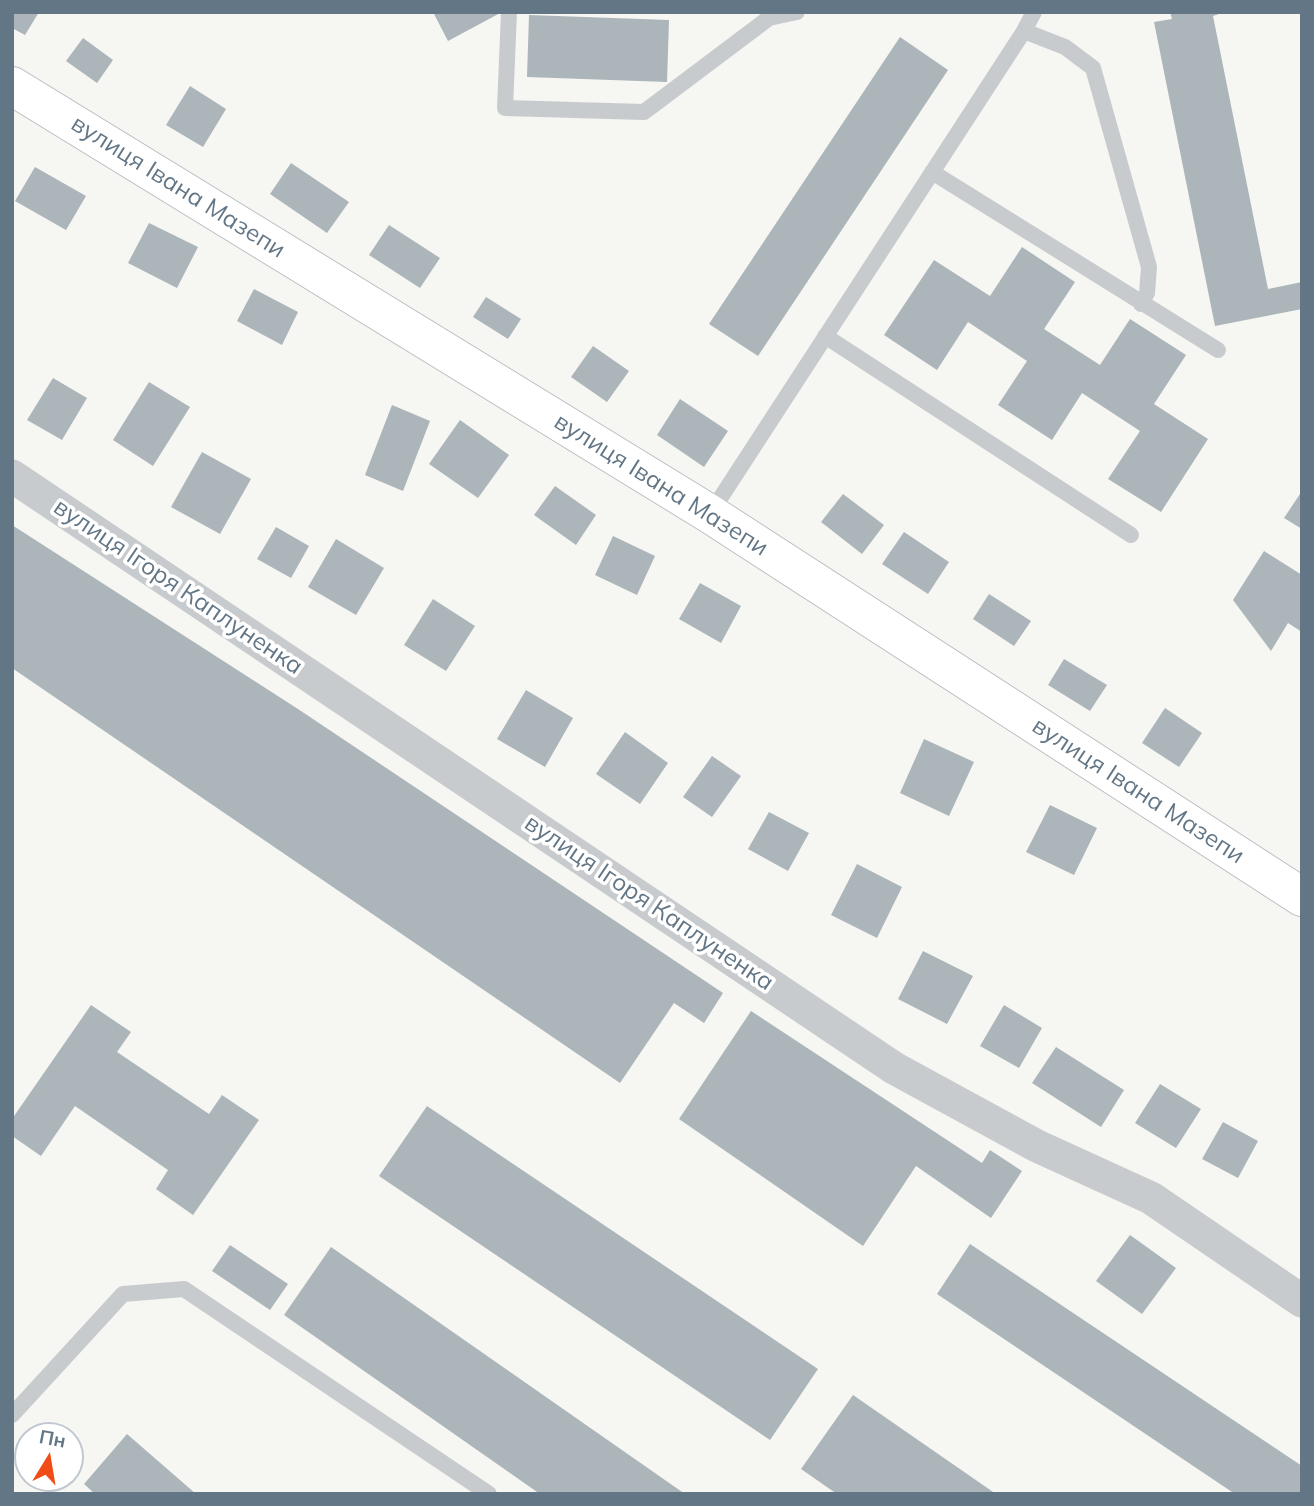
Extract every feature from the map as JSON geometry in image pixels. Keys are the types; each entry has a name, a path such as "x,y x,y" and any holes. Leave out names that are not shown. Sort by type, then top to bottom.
{"street":[{"name":"вулиця Івана Мазепи","path":"12,86 710,514 1302,897"},
{"name":"вулиця Ігоря Каплуненка","path":"12,476 894,1068 1037,1146 1151,1198 1302,1301"}],"lane":[{"path":"509,12 505,108 644,113 769,18 797,12"},
{"path":"710,514 1034,12"},
{"path":"1024,31 1065,47 1093,68 1149,267 1147,293 1141,304"},
{"path":"932,172 1218,350"},
{"path":"825,336 1131,535"},
{"path":"12,1415 123,1294 184,1289 488,1494"}],"building":[{"path":"12,12 39,12 25,35 12,28"},
{"path":"433,12 502,12 448,41"},
{"path":"1170,12 1225,12 1213,16 1268,289 1302,282 1302,309 1215,326 1154,22 1172,19"},
{"path":"529,15 669,20 667,82 527,77"},
{"path":"900,37 948,70 758,356 709,324"},
{"path":"83,38 113,60 97,83 66,61"},
{"path":"190,86 226,109 203,147 166,125"},
{"path":"291,163 349,202 327,233 270,194"},
{"path":"35,167 86,196 66,230 15,201"},
{"path":"149,223 198,247 177,288 128,263"},
{"path":"389,225 440,258 420,288 369,255"},
{"path":"1022,247 1075,282 1044,329 1100,365 1130,319 1186,355 1154,404 1208,439 1161,512 1108,479 1140,431 1082,393 1052,440 998,405 1027,361 968,322 937,370 884,335 934,260 990,296"},
{"path":"254,289 298,312 282,345 237,321"},
{"path":"486,297 521,319 508,339 473,317"},
{"path":"593,346 629,371 607,402 571,377"},
{"path":"53,378 87,398 62,440 27,420"},
{"path":"149,382 190,407 153,466 113,440"},
{"path":"680,399 728,431 704,467 657,435"},
{"path":"392,405 430,421 403,491 365,475"},
{"path":"460,420 509,455 478,498 429,464"},
{"path":"202,452 251,479 220,534 171,507"},
{"path":"555,486 596,515 576,545 534,515"},
{"path":"1302,491 1302,529 1284,518"},
{"path":"843,494 884,525 862,554 821,522"},
{"path":"12,525 298,709 723,993 704,1023 674,1003 620,1083 12,668"},
{"path":"276,527 309,546 291,578 257,559"},
{"path":"904,532 949,562 928,594 882,564"},
{"path":"613,536 655,556 637,595 595,575"},
{"path":"336,539 384,568 356,615 308,587"},
{"path":"1264,551 1302,575 1302,632 1288,623 1271,651 1233,600"},
{"path":"700,583 741,606 721,643 679,619"},
{"path":"989,594 1031,621 1014,646 973,619"},
{"path":"433,599 475,626 446,671 404,645"},
{"path":"1064,659 1107,685 1090,711 1048,685"},
{"path":"526,690 573,718 545,767 497,739"},
{"path":"1165,708 1202,733 1179,767 1142,743"},
{"path":"625,732 668,763 640,804 596,774"},
{"path":"924,739 974,762 949,816 900,793"},
{"path":"712,756 741,776 712,817 683,797"},
{"path":"1050,805 1097,828 1074,875 1026,852"},
{"path":"769,812 809,833 788,871 748,849"},
{"path":"857,864 902,887 877,938 831,915"},
{"path":"923,951 973,976 947,1024 898,999"},
{"path":"91,1005 131,1032 117,1052 209,1114 222,1095 259,1120 193,1215 156,1189 168,1170 75,1106 41,1156 12,1136 12,1119"},
{"path":"1004,1005 1042,1028 1019,1068 980,1046"},
{"path":"751,1011 982,1163 990,1150 1022,1171 991,1218 916,1166 863,1246 679,1119"},
{"path":"1056,1047 1124,1090 1101,1127 1032,1083"},
{"path":"1160,1084 1201,1109 1176,1148 1135,1123"},
{"path":"427,1106 818,1369 770,1440 379,1176"},
{"path":"1223,1122 1258,1141 1238,1178 1202,1159"},
{"path":"1130,1235 1176,1268 1142,1314 1096,1281"},
{"path":"970,1244 1302,1466 1302,1494 1235,1494 937,1294"},
{"path":"230,1245 288,1284 270,1310 212,1271"},
{"path":"331,1247 685,1494 540,1494 284,1315"},
{"path":"853,1395 996,1494 837,1494 801,1469"},
{"path":"127,1434 196,1494 95,1494 84,1484"}]}
